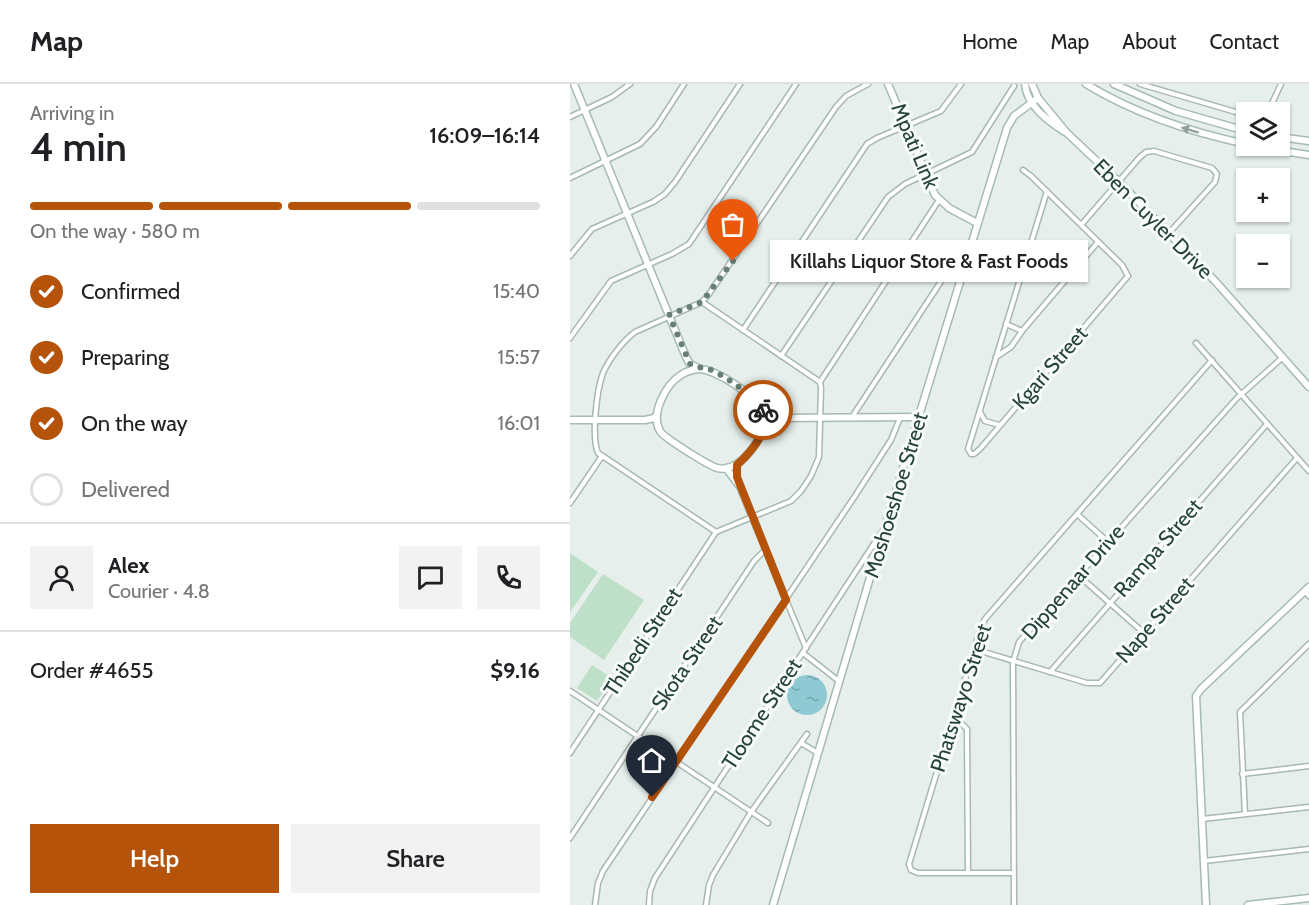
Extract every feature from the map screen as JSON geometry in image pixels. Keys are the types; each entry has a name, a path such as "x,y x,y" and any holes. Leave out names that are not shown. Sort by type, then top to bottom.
{"street":[{"path":"573,84 686,357 690,364 698,369"},
{"path":"570,117 625,89 630,84"},
{"path":"570,178 630,151 648,138 684,84"},
{"path":"570,256 592,229 653,202 665,194 740,84"},
{"path":"570,338 611,281 672,255 689,244 796,84"},
{"path":"868,84 846,96 836,107 714,288 702,302 648,324 628,337 606,367 600,382 596,448 602,456 716,532 791,501 801,492 819,457 820,382 939,200"},
{"name":"Mpati Link","path":"888,84 932,189 939,200 977,223"},
{"path":"743,330 867,144 941,111 962,84"},
{"path":"1025,84 1030,102"},
{"name":"Eben Cuyler Drive","path":"1032,84 1038,98 1067,133 1119,182 1215,281 1309,387"},
{"path":"1086,84 1112,99 1165,122 1236,141"},
{"path":"1114,84 1176,111 1236,127"},
{"path":"1140,84 1236,112"},
{"path":"1273,102 1281,84"},
{"path":"781,356 888,197 897,189 972,152 1014,86"},
{"name":"Moshoeshoe Street","path":"773,905 918,417 1009,123 1030,102 1038,98"},
{"name":"Eben Cuyler Drive","path":"1030,102 1046,118 1067,133"},
{"path":"1290,138 1309,141"},
{"path":"1082,224 1139,158 1149,151 1216,170 1215,183 1169,233"},
{"path":"1290,152 1309,155"},
{"path":"996,357 1011,347 1098,242 1082,224 1023,170"},
{"path":"1000,425 986,421 979,410 1047,191"},
{"name":"Kgari Street","path":"979,410 968,449 970,454 974,454 1127,280 1128,273 1122,265 1098,242"},
{"path":"852,417 959,254 970,246"},
{"path":"702,302 820,382"},
{"path":"1006,324 1022,331"},
{"path":"1196,343 1309,471"},
{"path":"682,374 686,357"},
{"name":"Dippenaar Drive","path":"1014,905 1013,662 1019,642 1241,393 1283,357"},
{"name":"Phatswayo Street","path":"1013,873 918,873 911,870 909,864 985,619 1212,360"},
{"path":"764,412 765,424 752,449 737,465 720,469 708,464 663,435 658,426 658,414 668,389 682,374 698,369 708,369 722,377 754,399 764,412 778,418 918,417"},
{"path":"570,420 645,420 654,418 658,414"},
{"path":"595,905 598,883 603,871 891,440 900,417"},
{"path":"765,424 778,418"},
{"path":"645,420 658,426"},
{"name":"Rampa Street","path":"1050,672 1267,424"},
{"path":"570,503 602,456"},
{"name":"Nape Street","path":"974,649 1087,683 1098,684 1298,458"},
{"path":"737,465 738,484"},
{"path":"726,468 738,484 786,600 804,651 840,682"},
{"path":"1077,514 1108,542"},
{"name":"Tloome Street","path":"649,905 650,891 655,878 885,527"},
{"name":"Thibedi Street","path":"570,753 716,532"},
{"name":"Skota Street","path":"570,838 754,561 765,550"},
{"path":"1078,575 1144,633"},
{"path":"1206,905 1196,696 1308,591"},
{"path":"1245,814 1240,712 1309,644"},
{"path":"570,691 768,824"},
{"path":"952,721 962,724 967,729 968,872"},
{"path":"706,905 712,875 752,812 807,734"},
{"path":"801,743 819,753"},
{"path":"1242,774 1309,766"},
{"path":"1202,819 1309,807"},
{"path":"1204,861 1309,849"},
{"path":"1248,905 1309,898"}],"green space":[{"path":"570,553 598,572 570,612"},
{"path":"603,574 644,600 604,660 570,637 570,623"},
{"path":"592,665 612,678 597,701 577,688"}],"water":[{"path":"807,675 815,676 821,681 826,687 826,703 821,709 815,714 807,715 799,714 793,709 788,703 787,695 788,687 793,681 799,676"}],"way so far":[{"path":"733,261 702,302 669,315 690,364 698,369 713,371 754,399 763,410"}],"place":[{"name":"Killahs Liquor Store & Fast Foods","path":"733,261"}],"route":[{"path":"652,797 786,600 738,484 736,473 737,465 745,458 762,433 765,424 763,410"}]}
